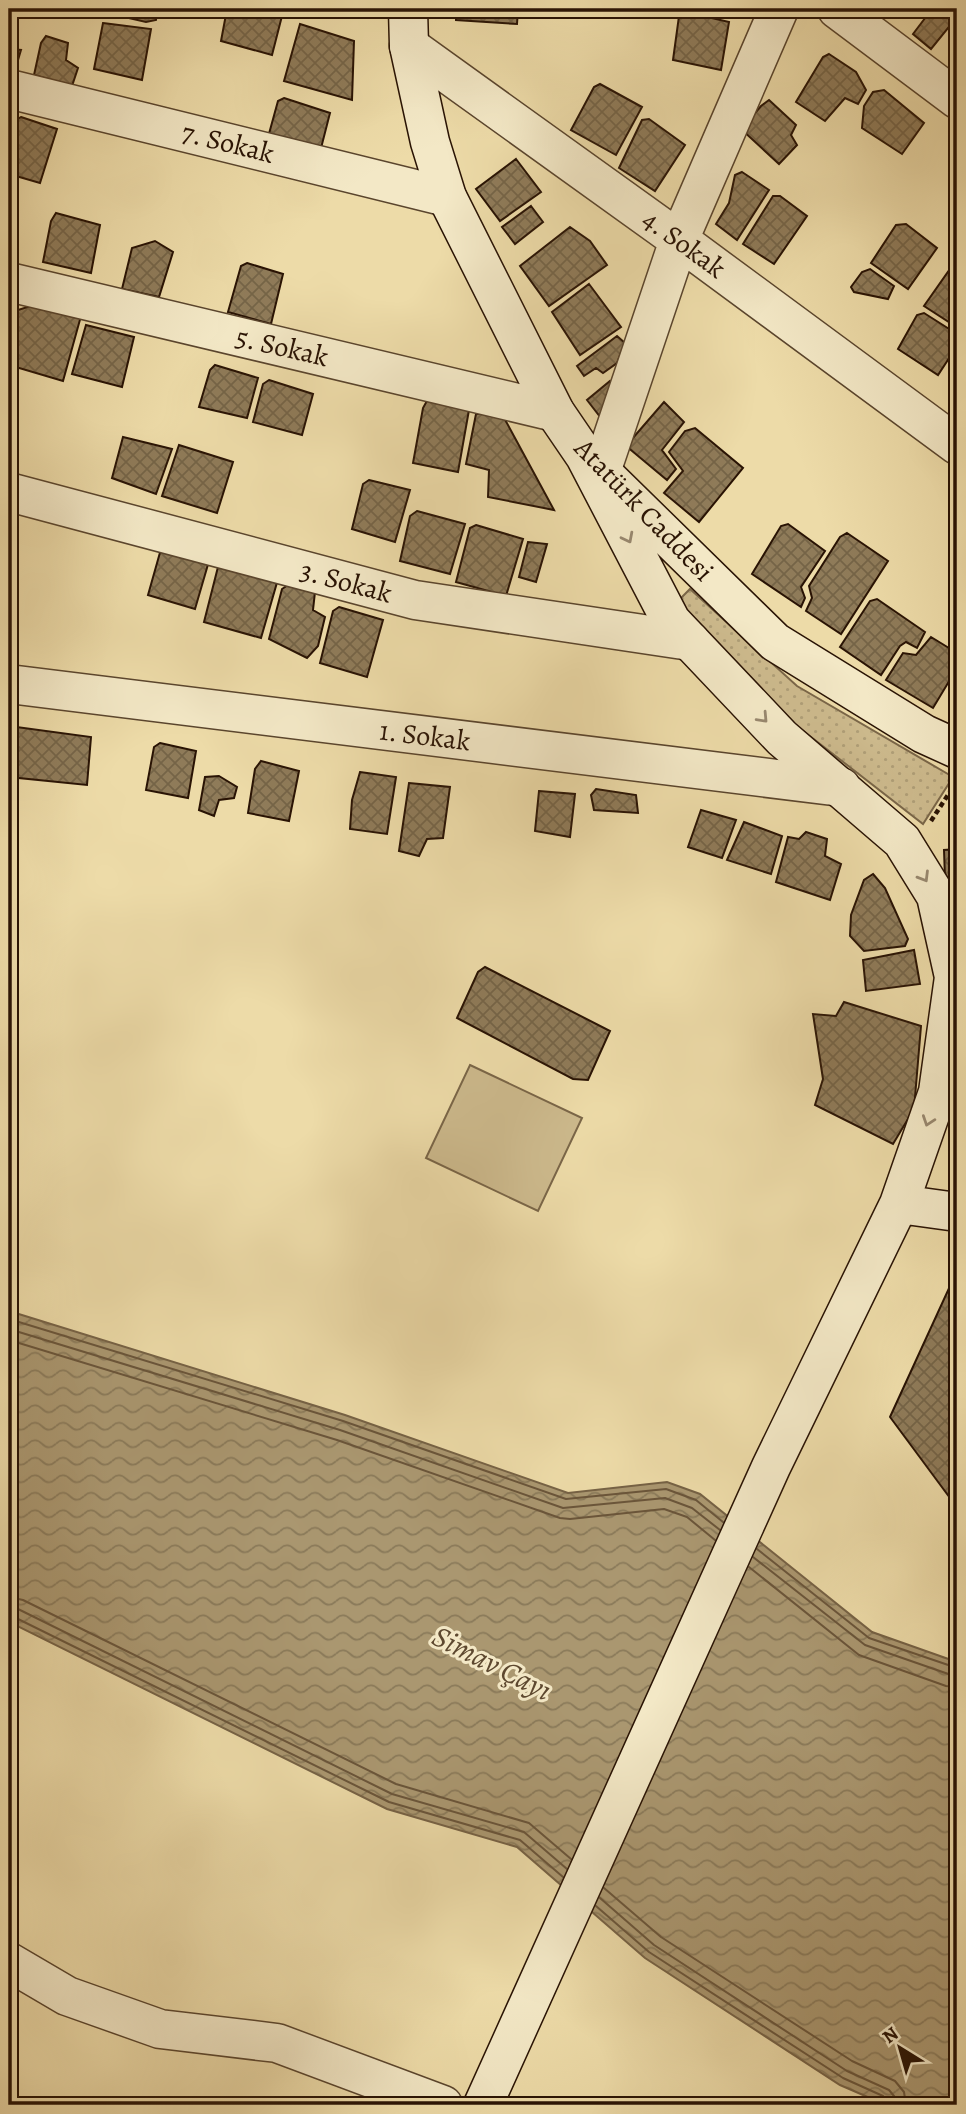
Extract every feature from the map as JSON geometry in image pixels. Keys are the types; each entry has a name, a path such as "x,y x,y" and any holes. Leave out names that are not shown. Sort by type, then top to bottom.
{"street":[{"path":"486,2098 771,1467 899,1204 938,1092 954,977 936,896 902,841 782,738 671,621 593,464 679,240 779,9"},
{"path":"837,9 957,99"},
{"name":"4. Sokak","path":"409,27 679,240 957,445"},
{"name":"Atatürk Caddesi","path":"409,27 430,142 447,197 555,412 593,464 775,642 924,734 957,749"},
{"name":"7. Sokak","path":"9,89 447,197"},
{"name":"5. Sokak","path":"9,282 555,412"},
{"name":"3. Sokak","path":"9,492 415,600 690,640"},
{"name":"1. Sokak","path":"9,684 841,787"},
{"path":"899,1204 957,1212"},
{"path":"9,1962 67,1996 160,2029 277,2042 443,2105"}],"path":[{"path":"930,822 957,781"}],"shaded area":[{"path":"690,589 797,686 953,777 923,824 793,723 675,604"},
{"path":"470,1065 582,1118 538,1211 426,1158"}],"water":[{"name":"Simav Çayı","path":"9,1311 345,1415 568,1493 667,1482 700,1494 872,1632 957,1662 957,2105 886,2105 840,2085 645,1958 517,1847 387,1809 9,1622"}],"building":[{"path":"108,9 157,9 156,20 146,22 107,13"},
{"path":"227,9 278,9 283,12 272,55 221,41"},
{"path":"456,9 518,9 517,24 456,20"},
{"path":"932,9 957,9 957,17 931,49 913,34"},
{"path":"686,12 729,22 721,70 673,60 679,16"},
{"path":"103,23 151,29 142,80 94,69"},
{"path":"300,24 354,41 352,100 284,81"},
{"path":"46,36 68,43 66,60 78,68 72,86 34,75 41,43"},
{"path":"9,49 21,50 15,70 9,69"},
{"path":"829,54 856,72 866,90 858,104 845,98 825,121 796,102 823,57"},
{"path":"600,84 642,107 616,155 571,130 594,87"},
{"path":"884,90 924,123 902,154 862,128 864,106 873,92"},
{"path":"284,98 330,113 319,156 267,141 278,101"},
{"path":"769,100 796,125 791,135 797,145 779,164 741,129"},
{"path":"21,117 57,129 40,183 9,174 9,149 16,120"},
{"path":"649,119 685,145 655,191 619,168 642,120"},
{"path":"516,159 541,192 500,221 476,189"},
{"path":"742,172 769,190 737,240 716,224 729,203 735,175"},
{"path":"773,196 780,196 807,216 774,264 743,244"},
{"path":"531,206 543,222 515,244 502,227"},
{"path":"56,213 100,225 91,273 43,262 51,221"},
{"path":"906,224 937,248 908,289 871,263 896,225"},
{"path":"570,227 590,241 607,265 549,306 520,266"},
{"path":"155,241 173,252 159,297 122,289 132,248"},
{"path":"957,259 957,322 955,326 924,306"},
{"path":"247,263 283,274 271,324 228,312 241,266"},
{"path":"870,269 894,286 888,299 854,292 851,287 862,272"},
{"path":"589,284 621,327 580,355 552,312"},
{"path":"40,303 81,316 63,381 9,365 18,310"},
{"path":"924,313 957,334 957,346 938,375 898,349 917,315"},
{"path":"86,325 134,337 122,387 72,374"},
{"path":"617,336 625,343 617,363 603,373 596,368 584,376 577,366"},
{"path":"215,365 258,378 247,418 199,407 210,370"},
{"path":"269,380 313,394 302,435 253,422 263,384"},
{"path":"610,381 614,386 601,418 587,400"},
{"path":"428,399 469,410 458,472 413,463 423,408"},
{"path":"664,402 684,422 662,450 676,469 667,480 626,446"},
{"path":"476,414 502,414 554,510 488,497 489,470 466,464"},
{"path":"695,428 743,468 699,522 664,493 683,471 669,452 685,431"},
{"path":"123,437 172,449 156,494 112,478"},
{"path":"179,445 233,462 217,513 162,496"},
{"path":"369,480 410,490 395,542 352,529 363,484"},
{"path":"417,511 465,524 450,574 400,561 410,516"},
{"path":"788,524 825,551 801,587 805,598 801,607 752,574 781,526"},
{"path":"476,525 523,539 506,596 456,582 470,528"},
{"path":"847,533 888,561 841,634 806,611 812,598 809,586 840,537"},
{"path":"528,542 547,544 536,582 519,577"},
{"path":"161,549 209,561 195,609 148,595"},
{"path":"9,550 17,550 16,566 9,565"},
{"path":"218,567 278,579 261,638 204,622"},
{"path":"288,585 315,592 313,610 325,617 318,646 307,658 269,639 282,589"},
{"path":"877,599 925,632 917,648 906,642 900,646 881,675 840,647 870,601"},
{"path":"339,607 383,620 367,677 320,663 333,611"},
{"path":"931,637 957,653 957,668 933,708 886,680 903,653 916,655"},
{"path":"9,726 91,737 87,785 9,777"},
{"path":"160,743 196,751 188,798 146,790 154,747"},
{"path":"261,761 299,771 289,821 248,813 255,769"},
{"path":"360,772 396,777 387,834 350,829 352,800"},
{"path":"219,776 237,787 234,798 219,800 214,816 199,810 205,777"},
{"path":"409,783 450,787 443,838 427,839 419,856 399,851"},
{"path":"596,789 636,795 638,813 594,810 591,795"},
{"path":"539,791 575,794 570,837 535,831"},
{"path":"701,810 736,820 722,858 688,847"},
{"path":"744,822 782,836 771,874 727,860"},
{"path":"806,832 827,839 825,856 841,864 830,900 776,882 788,837 799,839"},
{"path":"957,849 957,906 946,907 944,850"},
{"path":"873,874 885,888 908,939 905,946 864,951 850,936 851,915 864,880"},
{"path":"914,950 920,984 866,991 863,960"},
{"path":"485,967 610,1031 588,1080 573,1079 457,1018 478,972"},
{"path":"844,1002 921,1026 914,1109 893,1144 815,1105 823,1079 813,1014 836,1016"},
{"path":"950,1286 957,1289 957,1497 950,1498 890,1417"}]}
